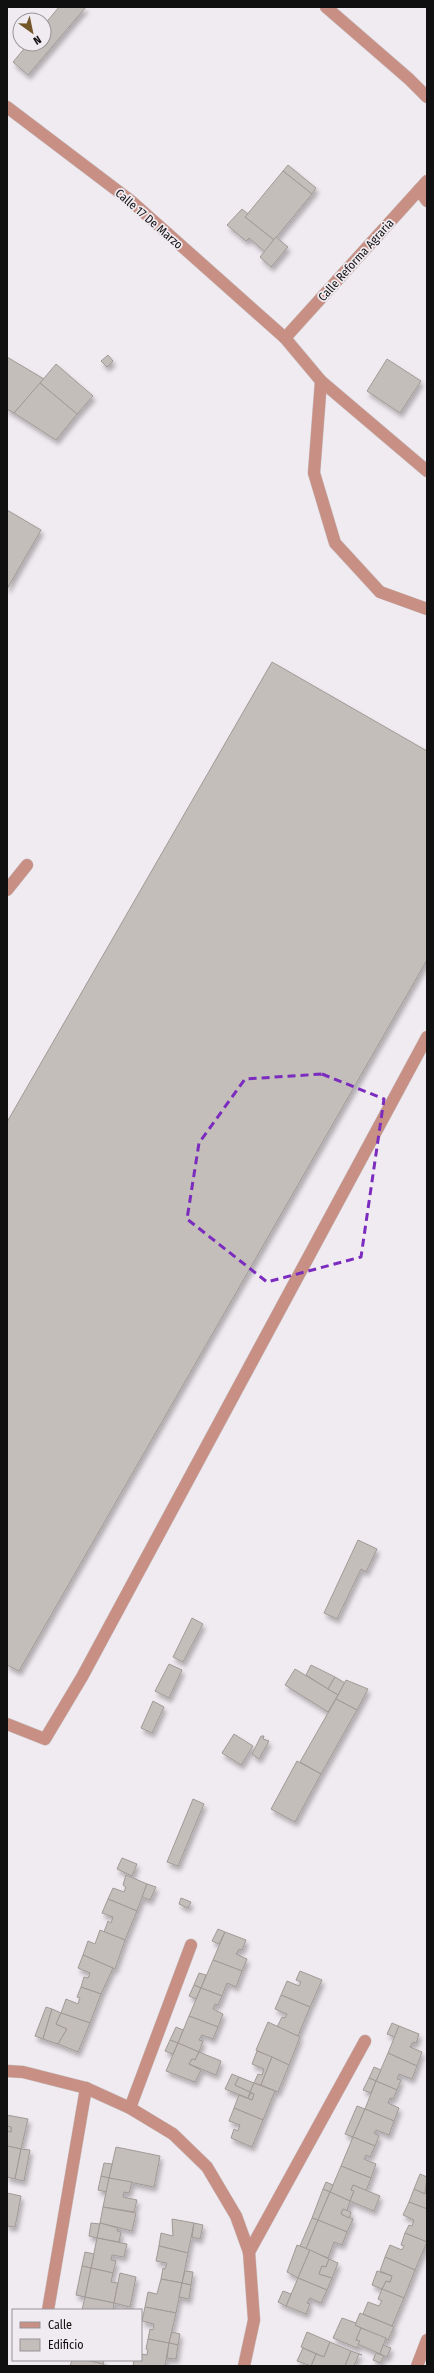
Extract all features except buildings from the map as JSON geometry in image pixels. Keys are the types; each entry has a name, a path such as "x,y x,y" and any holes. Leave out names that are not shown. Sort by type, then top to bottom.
{"street":[{"path":"326,7 409,79 427,97"},
{"name":"Calle 17 De Marzo","path":"7,107 131,201 285,338 321,381 427,471"},
{"path":"423,186 427,201"},
{"name":"Calle Reforma Agraria","path":"285,338 423,186"},
{"path":"321,381 314,473 335,543 380,592 427,609"},
{"path":"7,890 27,865"},
{"path":"7,1724 45,1739 82,1677 427,1037"},
{"path":"130,2108 191,1945"},
{"path":"249,2252 365,2041"},
{"path":"7,2071 23,2072 86,2088 130,2108 173,2134 207,2167 236,2216 249,2252 254,2320 244,2366"},
{"path":"48,2309 86,2088"},
{"path":"417,2366 427,2340"}],"highlighted area":[{"path":"322,1074 384,1099 361,1257 267,1282 187,1219 199,1143 245,1079"}]}
